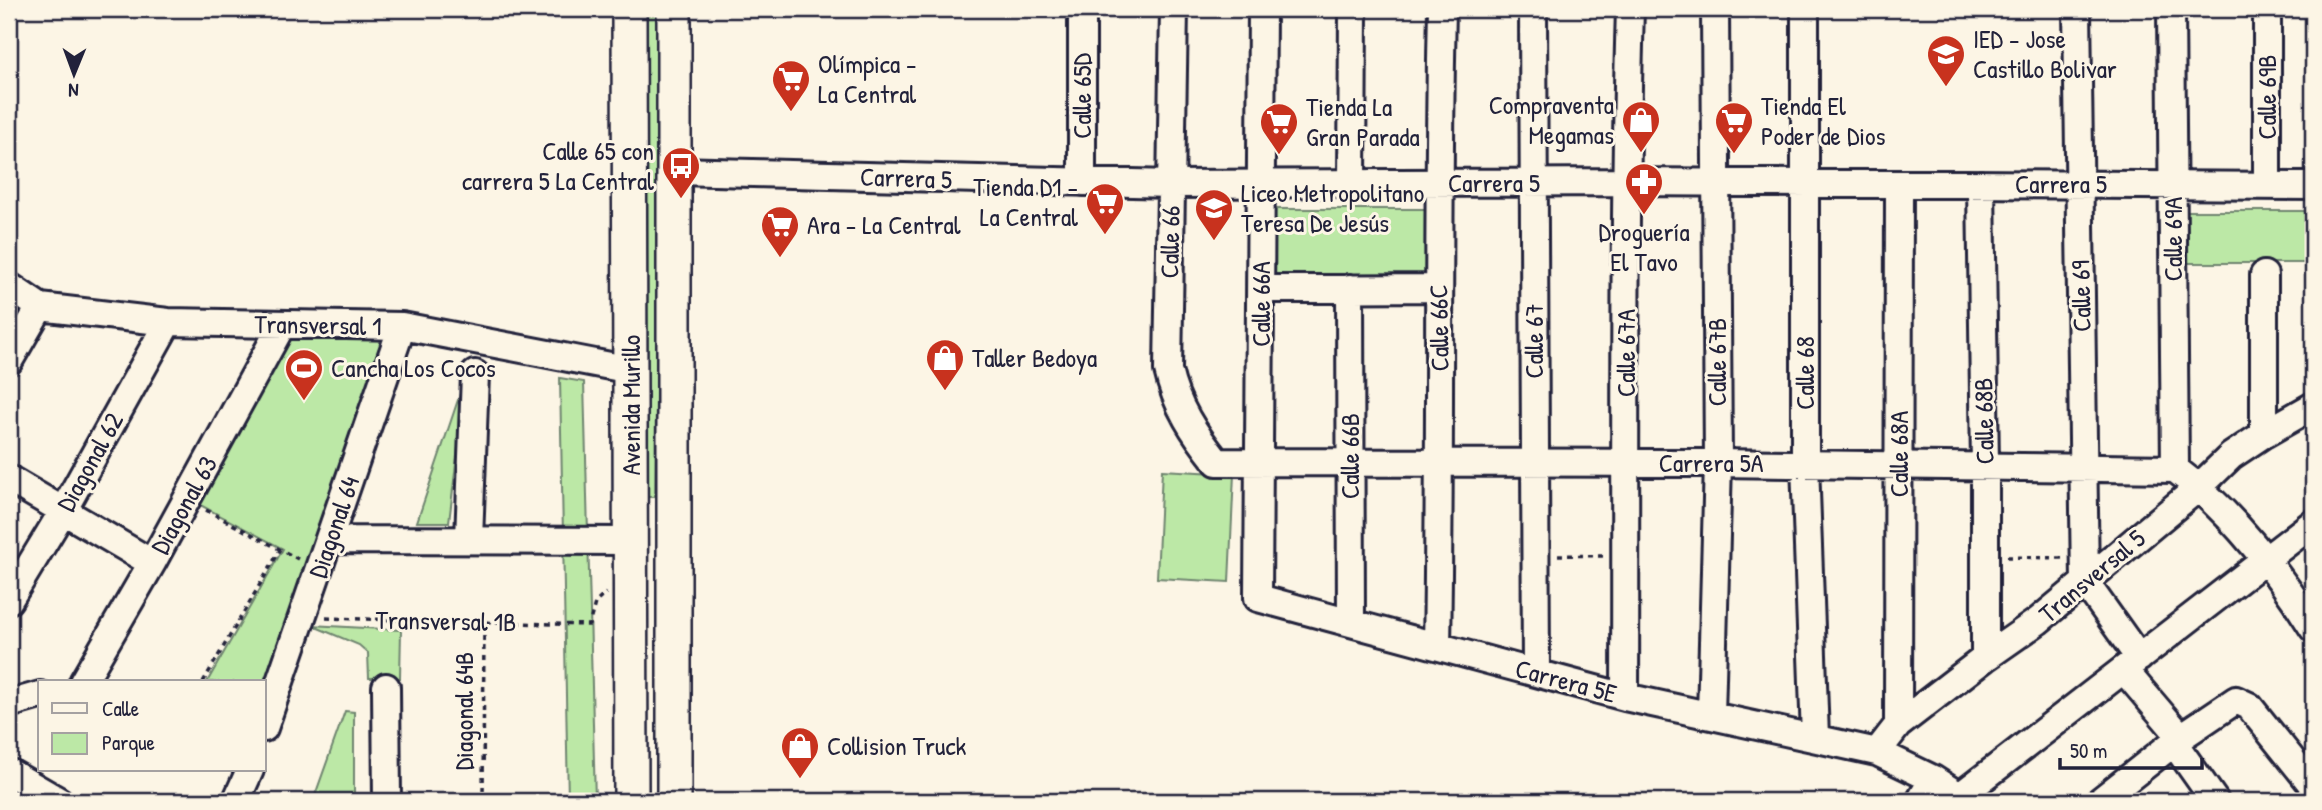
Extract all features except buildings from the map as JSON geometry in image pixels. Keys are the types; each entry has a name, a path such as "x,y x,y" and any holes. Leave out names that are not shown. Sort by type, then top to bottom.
{"main road":[{"name":"Avenida Murillo","path":"629,9 631,801"},
{"name":"Avenida Murillo","path":"674,9 674,801"},
{"path":"632,507 674,507"}],"street":[{"name":"Calle 65D","path":"1082,9 1082,182"},
{"name":"Calle 66","path":"1174,9 1168,370 1187,422 1217,462"},
{"name":"Calle 66A","path":"1258,598 1262,9"},
{"path":"1352,184 1353,9"},
{"name":"Calle 66C","path":"1437,646 1441,464 1438,184 1443,9"},
{"name":"Calle 67","path":"1533,9 1536,673"},
{"name":"Calle 67A","path":"1625,697 1624,182 1630,9"},
{"name":"Calle 67B","path":"1711,715 1718,463 1715,9"},
{"name":"Calle 68","path":"1805,9 1805,464 1815,737"},
{"name":"Calle 69","path":"2077,9 2085,570"},
{"name":"Calle 69A","path":"2171,9 2175,468"},
{"name":"Calle 69B","path":"2267,9 2267,185"},
{"name":"Carrera 5","path":"675,172 1171,184 1624,182 2313,186"},
{"name":"Calle 68A","path":"1898,725 1899,184"},
{"name":"Calle 68B","path":"1981,184 1985,657"},
{"path":"2263,434 2264,275"},
{"name":"Transversal 1","path":"9,286 40,307 168,322 402,326 631,370"},
{"name":"Calle 66B","path":"1350,288 1351,623"},
{"path":"1261,289 1439,288"},
{"path":"9,361 40,307"},
{"name":"Diagonal 62","path":"9,600 63,511 168,322"},
{"name":"Diagonal 63","path":"85,680 282,325"},
{"name":"Diagonal 64","path":"266,722 402,326"},
{"path":"468,540 475,374"},
{"name":"Transversal 5","path":"1877,752 1898,725 1985,657 2038,621 2085,570 2199,487 2231,456 2263,434 2313,406"},
{"name":"Carrera 5A","path":"1217,462 1718,463 2175,468"},
{"path":"2175,468 2199,487 2234,522 2266,560 2313,628"},
{"path":"9,479 152,563"},
{"path":"1964,799 2131,664 2313,523"},
{"path":"330,540 632,541"},
{"path":"2085,570 2131,664 2215,801"},
{"name":"Carrera 5E","path":"1258,598 1625,697 1877,752 1933,779 1964,799"},
{"path":"386,687 387,801"},
{"path":"9,704 38,696"},
{"path":"2106,800 2178,740 2236,700 2249,706 2313,786"},
{"path":"9,772 60,801"},
{"path":"236,801 245,772"},
{"path":"1920,801 1933,779"}],"path":[{"path":"187,500 319,570"},
{"path":"204,680 280,550"},
{"path":"1535,555 1626,556"},
{"path":"1984,557 2085,570"},
{"name":"Transversal 1B","path":"303,618 589,625"},
{"name":"Diagonal 64B","path":"483,801 484,622"}],"green space":[{"path":"643,9 657,9 655,497 645,497"},
{"path":"1270,209 1428,209 1428,282 1269,281"},
{"path":"2183,211 2313,211 2313,263 2183,263"},
{"path":"283,333 386,336 265,680 208,680 283,549 189,499"},
{"path":"467,373 449,522 417,522"},
{"path":"560,378 584,382 595,801 568,801"},
{"path":"1162,470 1234,474 1229,582 1157,578"},
{"path":"311,625 401,630 400,678 369,678 368,653 359,645"},
{"path":"345,711 354,712 354,801 313,801"}],"place":[{"name":"IED - Jose Castillo Bolivar","path":"1946,88"},
{"name":"Olímpica - La Central","path":"791,113"},
{"name":"Compraventa Megamas","path":"1641,154"},
{"name":"Tienda El Poder de Dios","path":"1734,155"},
{"name":"Tienda La Gran Parada","path":"1279,156"},
{"name":"Calle 65 con carrera 5 La Central","path":"681,200"},
{"name":"Droguería El Tavo","path":"1644,216"},
{"name":"Tienda D1 - La Central","path":"1105,236"},
{"name":"Liceo Metropolitano Teresa De Jesús","path":"1214,242"},
{"name":"Ara - La Central","path":"780,259"},
{"name":"Taller Bedoya","path":"945,392"},
{"name":"Cancha Los Cocos","path":"304,402"},
{"name":"Collision Truck","path":"800,780"}]}
